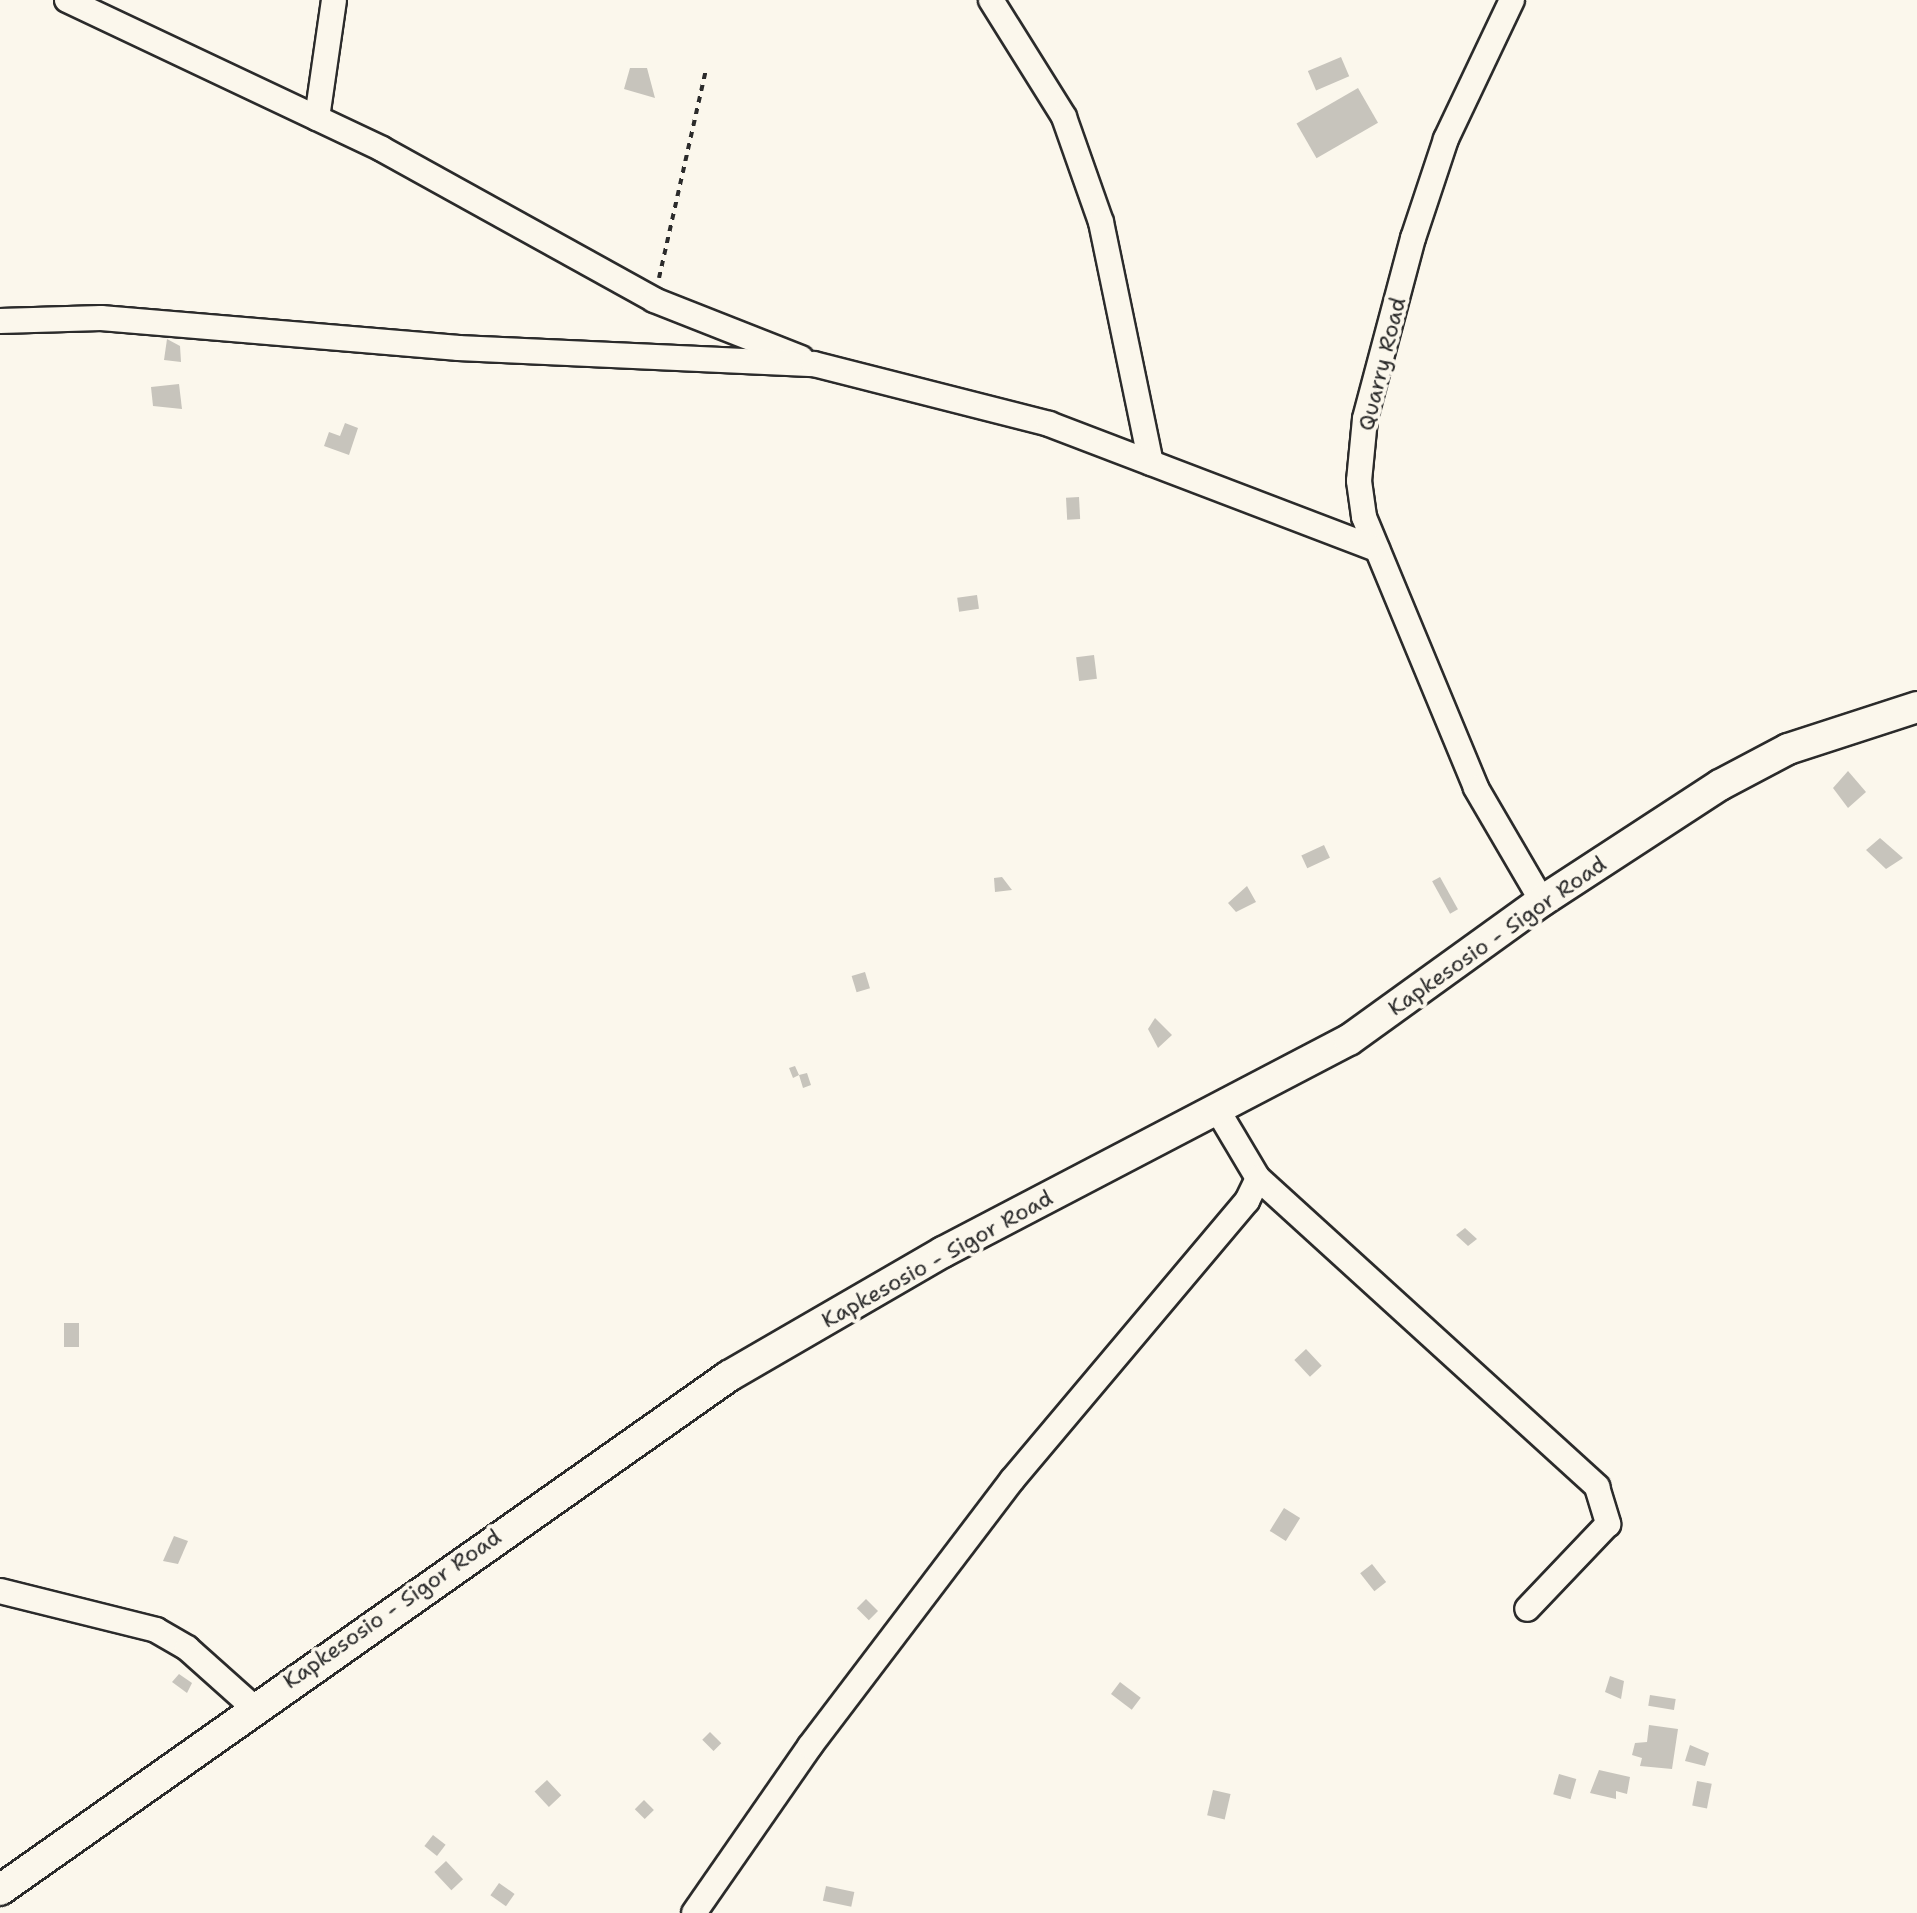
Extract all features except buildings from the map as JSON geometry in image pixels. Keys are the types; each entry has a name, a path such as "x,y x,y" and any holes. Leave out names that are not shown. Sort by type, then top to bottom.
{"main road":[{"name":"Kapkesosio - Sigor Road","path":"0,1890 253,1707 729,1376 943,1252 1349,1040 1542,901 1788,749 1917,707"}],"street":[{"path":"67,0 317,118 654,300 814,364 1049,424 1377,549"},
{"path":"317,118 334,0"},
{"path":"991,0 1064,117 1096,207 1119,289 1151,463"},
{"name":"Quarry Road","path":"1512,0 1446,139 1365,419 1361,500 1377,549 1476,788 1542,901"},
{"path":"0,321 101,318 459,348 814,364"},
{"path":"1218,1111 1258,1178 1597,1487 1608,1524 1527,1609"},
{"path":"694,1913 810,1746 1012,1480 1247,1201 1258,1178"},
{"path":"0,1591 156,1630 187,1648 253,1707"}],"path":[{"path":"654,300 706,70"}]}
